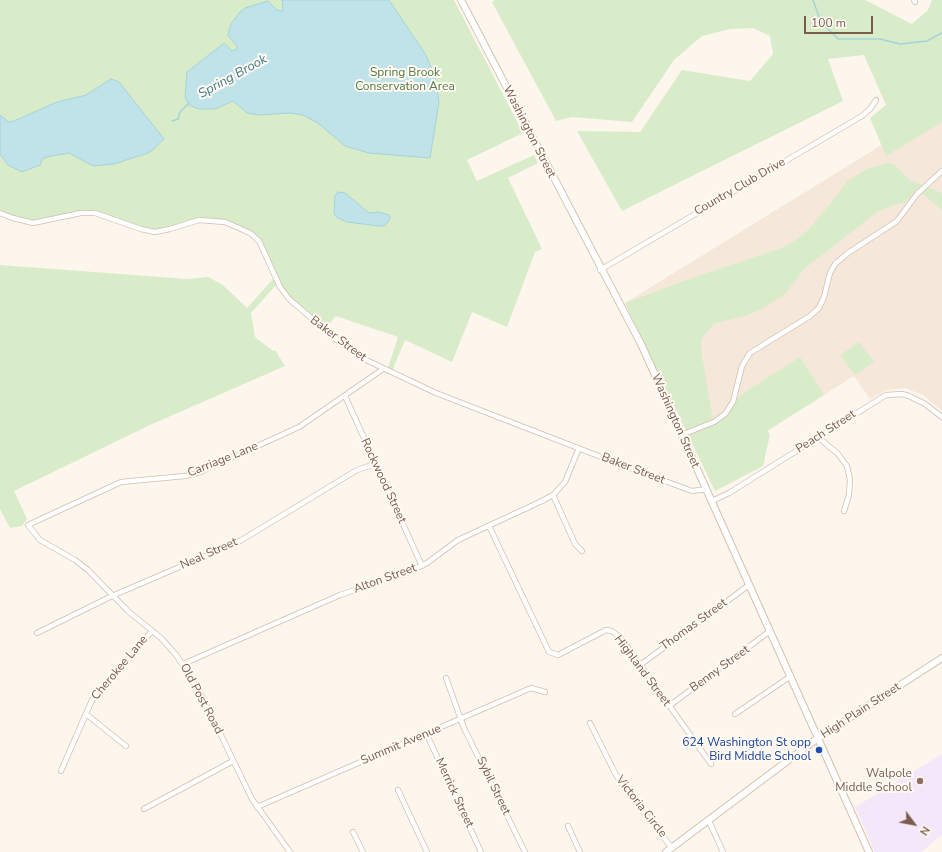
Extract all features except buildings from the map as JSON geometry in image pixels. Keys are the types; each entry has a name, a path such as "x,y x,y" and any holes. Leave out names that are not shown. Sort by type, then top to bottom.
{"main road":[{"name":"Washington Street","path":"461,0 600,270 642,346 869,852"},
{"name":"High Plain Street","path":"666,852 818,738 942,658"}],"street":[{"name":"Country Club Drive","path":"600,270 862,116 870,109 876,100"},
{"path":"681,435 714,422 724,414 732,402 742,366 750,353 810,316 819,308 824,297 830,273 835,264 848,253 897,221 917,194 942,171"},
{"name":"Baker Street","path":"0,213 32,223 81,212 95,213 141,230 155,232 199,220 225,222 250,234 259,241 280,287 296,306 346,348 383,369 436,393 692,491 707,489"},
{"name":"Carriage Lane","path":"28,525 121,482 185,476 198,473 299,428 383,369"},
{"name":"Peach Street","path":"712,501 728,493 879,399 890,394 902,394 917,399 942,418"},
{"name":"Rockwood Street","path":"346,396 375,464 422,566"},
{"path":"818,437 838,454 847,466 850,480 844,510"},
{"name":"Alton Street","path":"183,664 340,595 422,566 458,540 553,495 565,482 579,448"},
{"name":"Neal Street","path":"37,633 112,596 240,541 357,470 375,464"},
{"path":"553,495 575,544 582,552"},
{"name":"Old Post Road","path":"28,525 40,540 83,565 112,596 170,647 183,664 206,704 257,807 290,852"},
{"name":"Highland Street","path":"489,526 549,652 558,655 608,630 619,636 711,764"},
{"name":"Thomas Street","path":"640,665 749,585"},
{"name":"Cherokee Lane","path":"61,771 92,700 152,631"},
{"name":"Benny Street","path":"669,706 770,632"},
{"path":"735,714 791,676"},
{"name":"Sybil Street","path":"446,678 460,719 525,852"},
{"name":"Summit Avenue","path":"257,807 427,735 531,688 545,692"},
{"path":"86,714 126,746"},
{"name":"Victoria Circle","path":"590,723 624,788 672,848"},
{"name":"Merrick Street","path":"427,735 481,852"},
{"path":"144,809 233,761"},
{"path":"398,790 427,852"},
{"path":"709,821 723,852"},
{"path":"568,826 580,852"},
{"path":"353,832 362,852"}],"shaded area":[{"path":"942,43 942,411 923,395 905,388 888,390 870,399 854,376 767,431 770,434 763,466 715,491 625,303 906,130"},
{"name":"Walpole Middle School","path":"942,754 942,835 921,852 875,852 855,807"}],"green space":[{"name":"Spring Brook Conservation Area","path":"0,0 454,0 523,133 467,160 477,181 534,155 538,163 508,178 542,249 535,252 507,327 472,312 452,362 405,340 392,371 388,368 398,337 336,316 324,330 289,299 255,237 225,222 199,220 155,232 95,213 33,223 0,213"},
{"path":"495,0 865,0 912,24 928,10 932,0 942,0 942,122 886,156 870,118 886,105 864,55 828,59 843,101 622,211 577,131 640,132 682,70 750,81 773,54 770,36 753,28 730,29 702,36 674,60 632,122 572,117 556,121 492,2"},
{"path":"887,163 895,165 910,180 942,193 942,210 917,189 905,203 899,203 877,212 804,269 786,293 762,309 745,316 715,323 701,339 701,350 714,426 728,415 739,396 800,357 824,395 767,431 770,434 763,466 715,491 625,303 689,279 782,248 796,240 808,230 847,181 867,169"},
{"path":"0,265 187,279 208,277 223,285 247,308 273,279 276,285 251,313 255,337 273,351 275,350 285,366 150,425 14,491 27,519 22,526 10,528 0,509"},
{"path":"859,342 874,362 855,375 840,355"}],"water":[{"path":"282,0 389,0 426,55 436,81 439,102 430,158 369,153 345,146 318,123 303,115 291,113 258,115 247,113 233,101 215,109 199,109 189,105 185,97 187,72 224,43 232,51 237,49 237,46 228,36 231,24 240,12 245,8 268,1 277,10 282,11"},
{"path":"111,79 119,82 164,139 154,149 148,153 114,164 93,166 69,153 42,159 40,165 22,172 8,165 0,154 0,115 9,122 14,121 57,102 86,95"},
{"path":"338,192 345,193 369,213 378,212 389,215 390,218 388,222 384,226 379,226 347,222 338,218 334,214 335,196"}],"waterway":[{"name":"Spring Brook","path":"813,0 821,22 838,39 880,39 900,44 927,41 942,33"},
{"name":"Spring Brook","path":"172,121 178,119 180,112 189,103"}],"place":[{"name":"624 Washington St opp Bird Middle School","path":"819,750"},
{"name":"Walpole Middle School","path":"920,781"}]}
